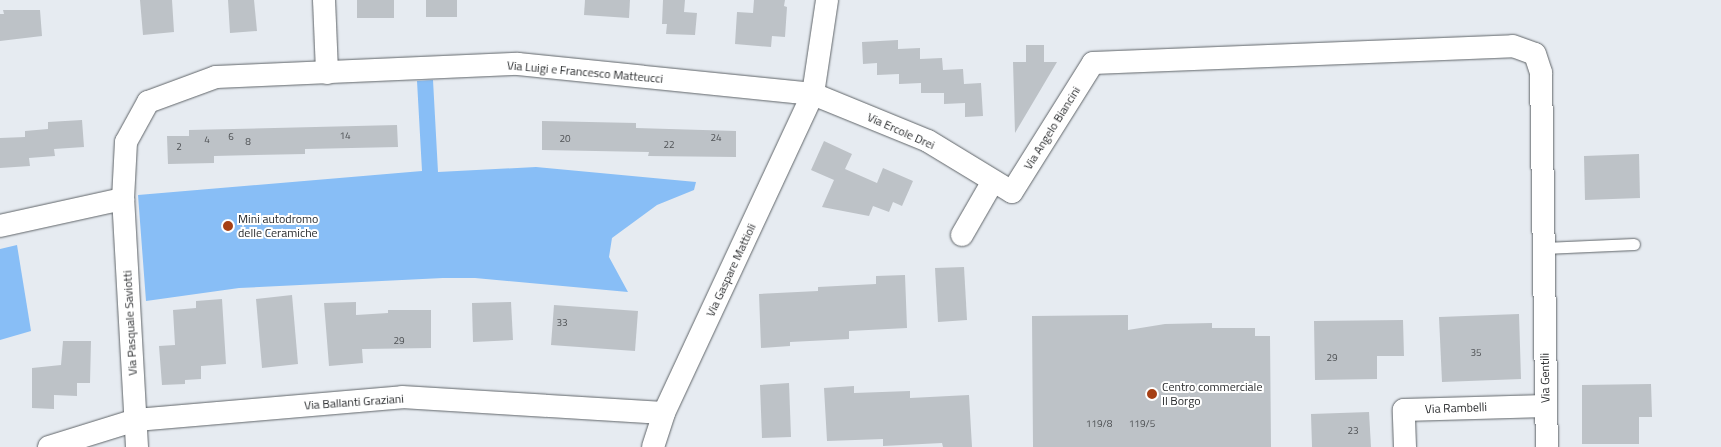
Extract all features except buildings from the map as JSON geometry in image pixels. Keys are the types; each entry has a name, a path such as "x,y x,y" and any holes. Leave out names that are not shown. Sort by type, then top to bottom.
{"street":[{"path":"324,0 327,73"},
{"name":"Via Gaspare Mattioli","path":"652,447 664,413 813,94 827,0"},
{"name":"Via Gentili","path":"1093,63 1513,46 1535,54 1540,73 1547,447"},
{"name":"Via Angelo Biancini","path":"962,235 1002,186 1093,63"},
{"name":"Via Luigi e Francesco Matteucci","path":"123,198 126,142 148,102 216,78 518,64 813,94"},
{"name":"Via Ercole Drei","path":"813,94 928,141 1002,186"},
{"path":"0,226 123,198"},
{"name":"Via Pasquale Saviotti","path":"123,198 137,447"},
{"name":"Via Ballanti Graziani","path":"49,447 136,420 402,397 664,413"},
{"name":"Via Rambelli","path":"1404,447 1404,410 1546,406"}],"lane":[{"path":"1544,248 1634,244"}],"shaded area":[{"path":"433,80 438,172 536,167 696,182 694,190 657,205 612,238 609,257 628,292 475,278 443,278 239,288 146,301 138,195 422,171 417,81"},
{"path":"17,245 31,331 0,340 0,249"}],"place":[{"name":"Mini autodromo delle Ceramiche","path":"228,226"},
{"name":"Centro commerciale Il Borgo","path":"1152,394"}]}
